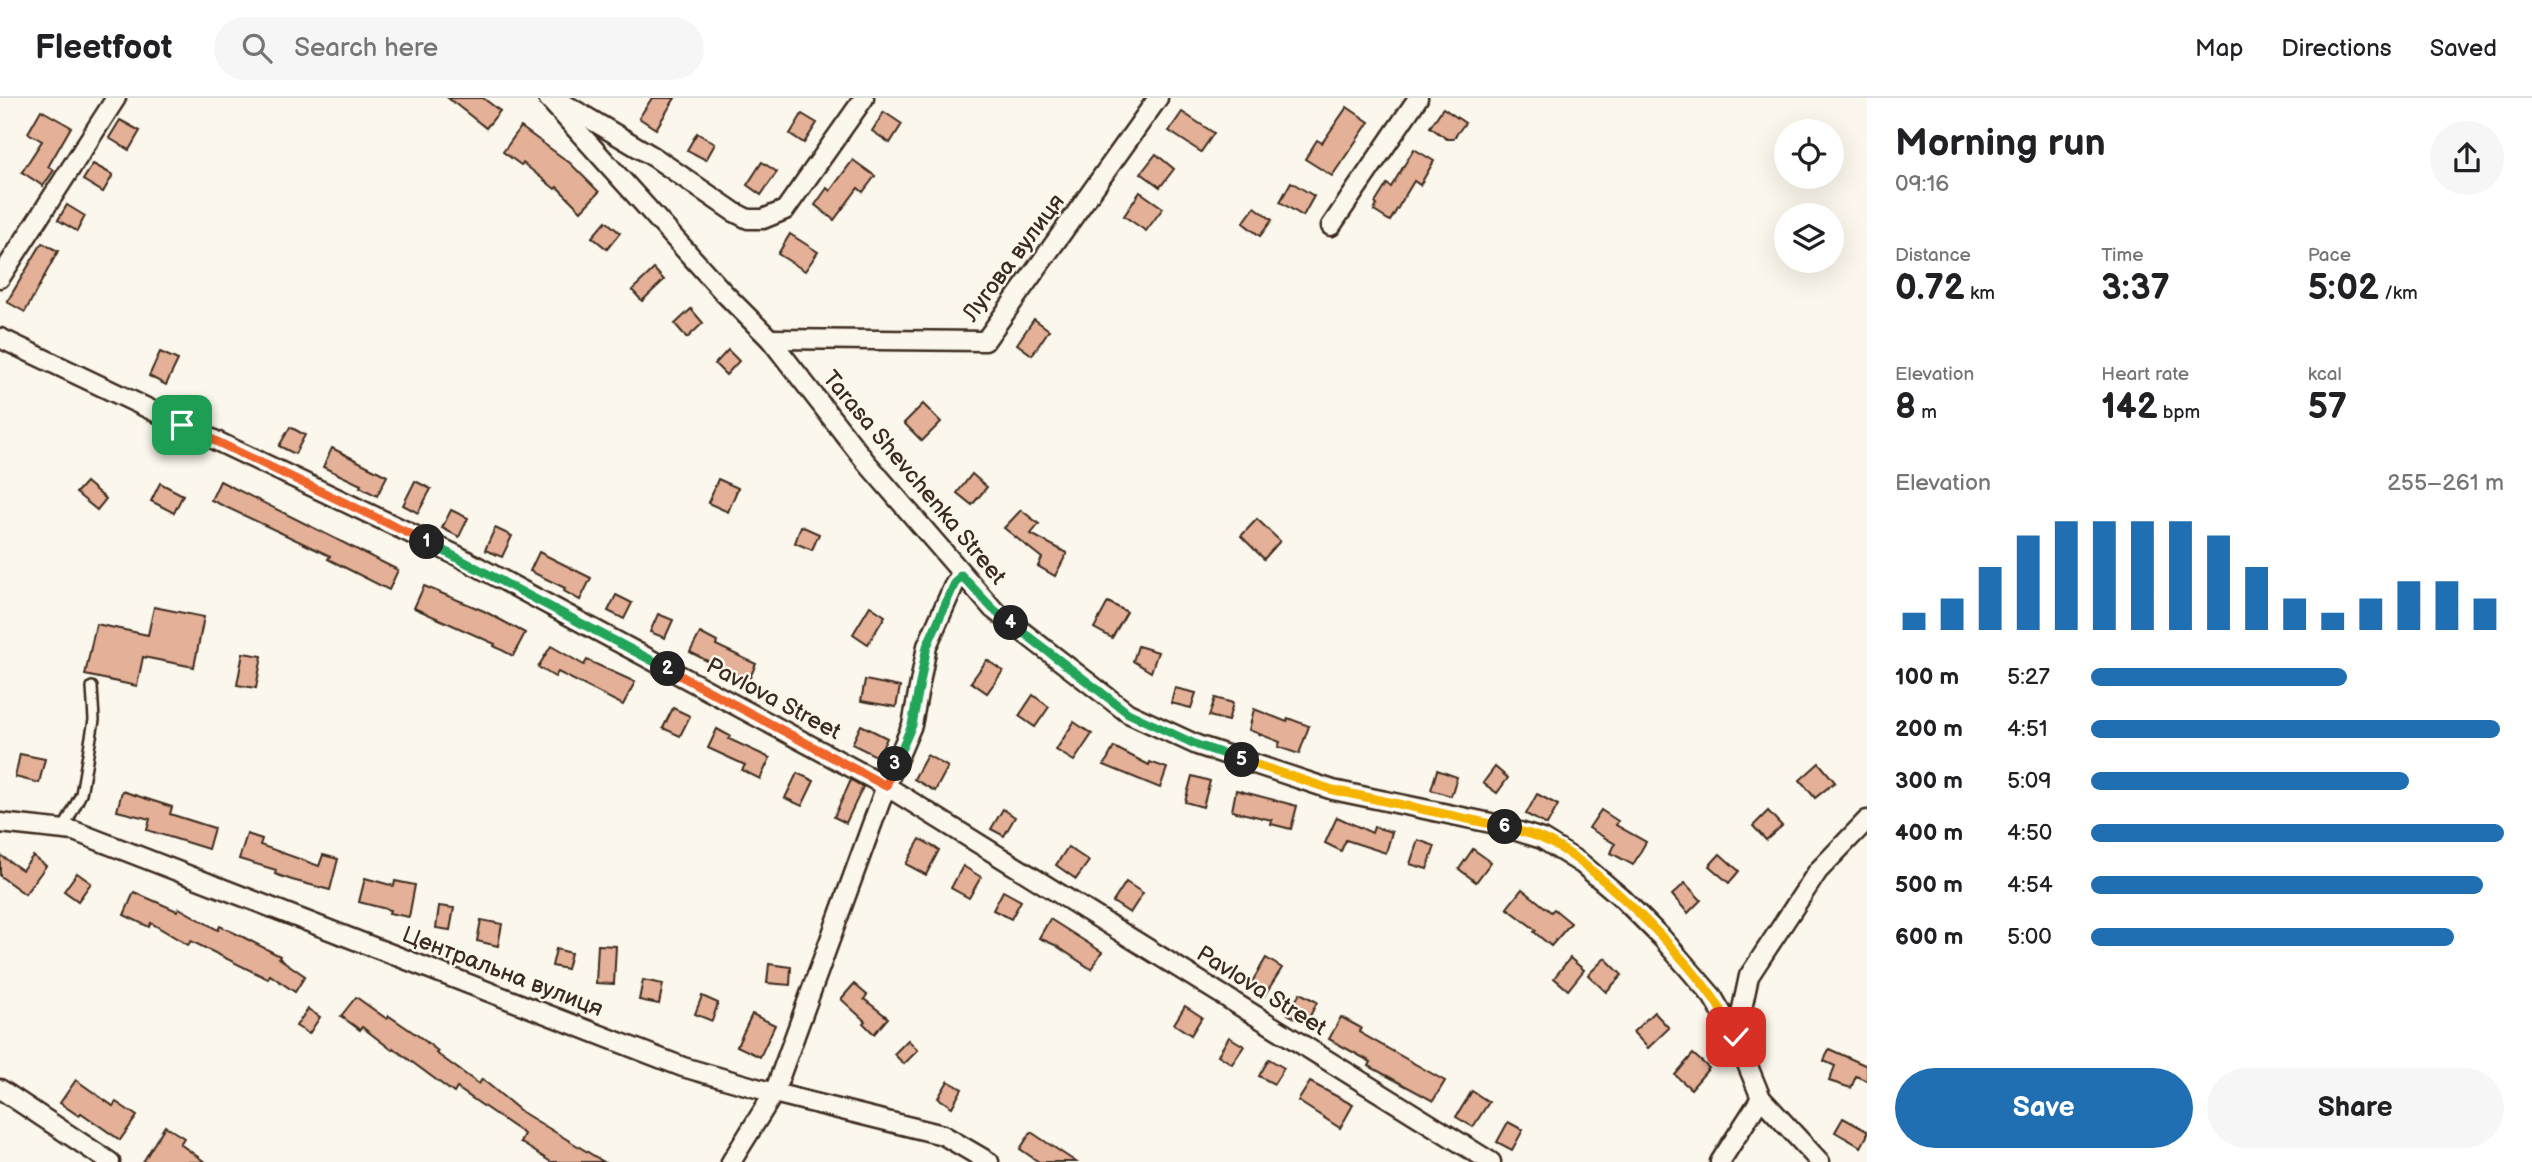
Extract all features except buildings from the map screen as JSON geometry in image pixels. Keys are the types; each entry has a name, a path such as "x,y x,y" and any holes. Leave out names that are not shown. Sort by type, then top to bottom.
{"street":[{"path":"0,278 116,98"},
{"name":"Tarasa Shevchenka Street","path":"548,98 687,253 770,339 866,462 993,609 1128,713 1197,745 1333,790 1492,823 1542,839 1582,864 1622,898 1662,938 1712,996 1736,1037 1761,1098"},
{"path":"554,98 654,157 734,212 748,219 763,219 785,209 864,98"},
{"name":"Лугова вулиця","path":"770,339 985,341 1158,98"},
{"path":"1331,226 1418,98"},
{"name":"Pavlova Street","path":"0,338 456,555 886,786 1492,1162"},
{"path":"732,1162 774,1093 886,786 912,725 927,646 961,575"},
{"path":"1736,1037 1749,976 1818,871 1867,820"},
{"name":"Центральна вулиця","path":"0,823 74,831 683,1068 943,1135 989,1162"},
{"path":"0,1089 110,1162"},
{"path":"1720,1162 1761,1098 1820,1162"}],"lane":[{"path":"63,830 81,793 94,720 92,687"}],"route":[{"path":"182,425 456,555 886,786 912,725 927,646 961,575 993,609 1128,713 1197,745 1333,790 1492,823 1542,839 1582,864 1622,898 1662,938 1712,996 1736,1037"}]}
